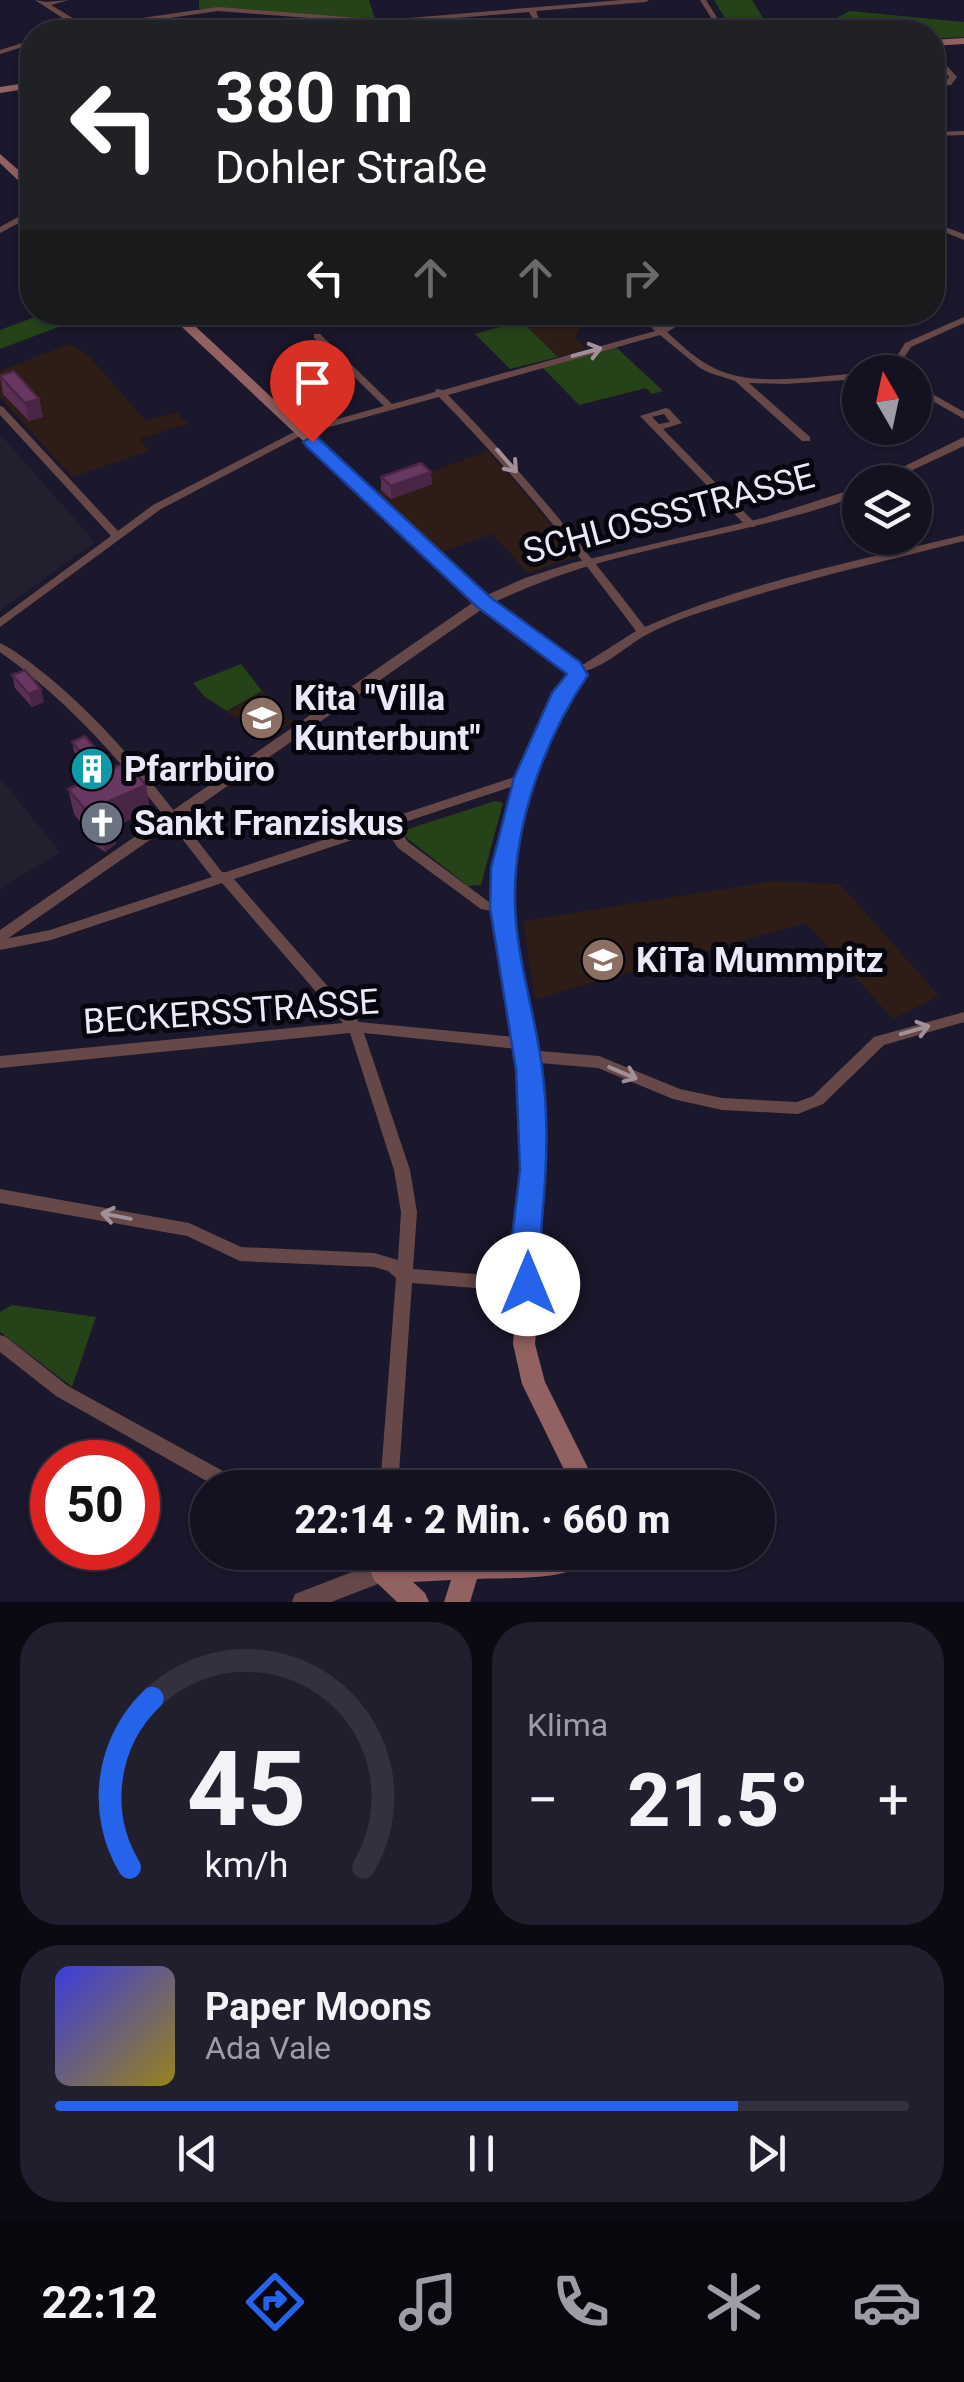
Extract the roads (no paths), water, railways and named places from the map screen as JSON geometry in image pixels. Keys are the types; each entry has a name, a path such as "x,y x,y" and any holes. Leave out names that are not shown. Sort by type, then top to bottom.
{"main road":[{"path":"0,156 20,176"},
{"path":"186,325 483,602 578,675 562,693 526,778 503,868 502,908 527,1050 534,1170 524,1254 528,1284 524,1344 534,1384 577,1470"},
{"path":"390,1570 416,1602"},
{"path":"457,1602 467,1570"}],"street":[{"path":"41,2 66,0"},
{"path":"410,20 646,0"},
{"path":"41,2 71,20"},
{"path":"140,20 218,9 359,20"},
{"path":"532,10 536,20"},
{"path":"902,355 908,345 964,320"},
{"path":"655,325 704,366 739,378 842,376"},
{"path":"0,623 156,507 301,432 662,331 671,325"},
{"path":"318,336 388,406"},
{"path":"739,378 806,439"},
{"path":"439,391 499,451 643,632"},
{"path":"932,398 964,416"},
{"path":"0,409 115,534"},
{"path":"656,428 751,525"},
{"path":"914,465 964,441"},
{"name":"SCHLOSSSTRASSE","path":"0,941 483,602 528,580 588,559 808,512 842,498"},
{"path":"576,670 588,667 643,632 774,586 964,538"},
{"path":"0,648 52,682 356,1027 402,1170 409,1212 390,1470"},
{"path":"0,941 51,935 526,778"},
{"path":"387,823 403,845 486,906 502,908"},
{"name":"BECKERSSTRASSE","path":"0,1062 356,1027 598,1062 678,1096 722,1104 798,1108 818,1100 879,1041 964,1017"},
{"path":"0,1196 189,1230 240,1254 374,1260 393,1265 404,1275 528,1284"},
{"path":"0,1342 62,1391 205,1470"},
{"path":"303,1602 368,1570"}],"place":[{"name":"Kita \"Villa Kunterbunt\"","path":"262,718"},
{"name":"Pfarrbüro","path":"92,769"},
{"name":"Sankt Franziskus","path":"102,823"},
{"name":"KiTa Mummpitz","path":"603,960"}]}
